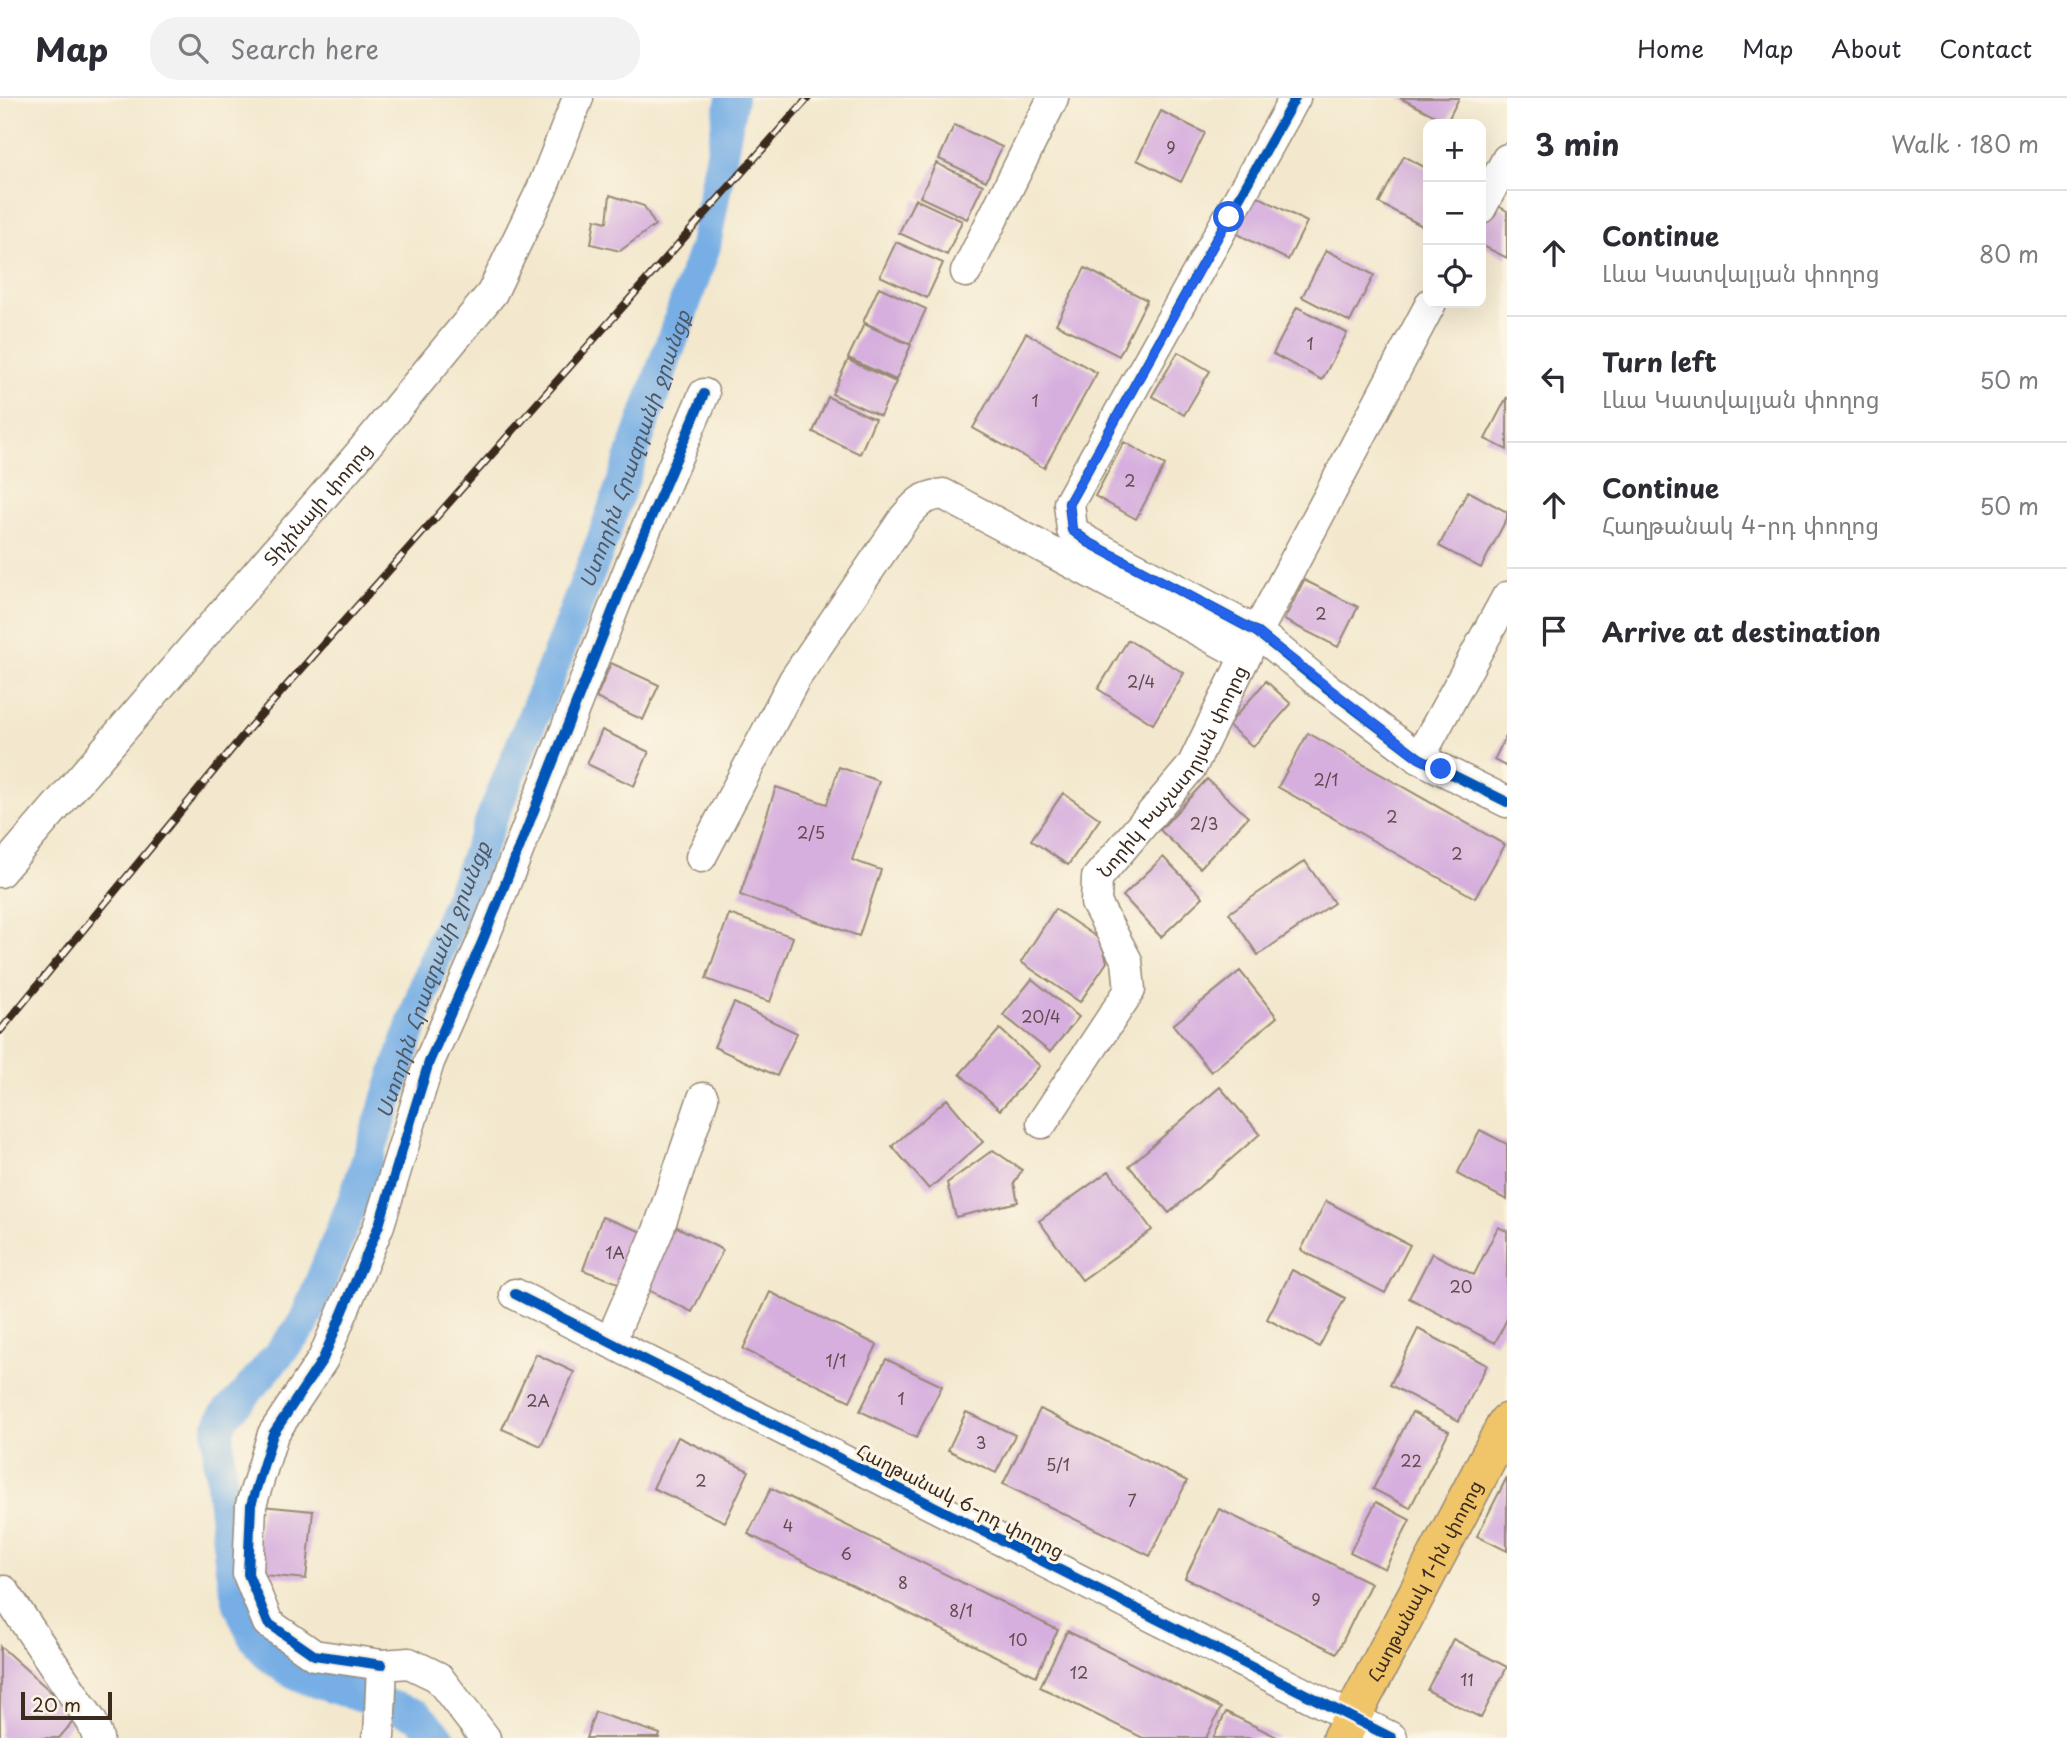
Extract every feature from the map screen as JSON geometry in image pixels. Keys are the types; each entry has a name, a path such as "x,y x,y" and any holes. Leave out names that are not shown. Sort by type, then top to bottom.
{"main road":[{"name":"Հաղթանակ 1-ին փողոց","path":"1347,1728 1507,1422"}],"street":[{"name":"Տիչինայի փողոց","path":"0,872 356,458 492,293 542,188 578,98"},
{"path":"966,271 1053,98"},
{"path":"1295,98 1069,503 1072,530 1251,644 1419,758 1507,802"},
{"path":"1486,199 1507,159"},
{"name":"Նորիկ Խաչատրյան փողոց","path":"1042,1123 1130,990 1127,961 1096,903 1097,878 1192,766 1251,644 1428,308"},
{"path":"485,1738 438,1677 409,1663 381,1673 314,1655 268,1623 248,1574 251,1505 273,1434 323,1359 379,1225 429,1062 483,940 631,564 704,394"},
{"path":"701,856 794,680 918,501 943,494 1251,644"},
{"path":"1419,758 1507,597"},
{"path":"610,1342 658,1231 703,1098"},
{"name":"Հաղթանակ 6-րդ փողոց","path":"515,1294 1347,1728 1392,1738"},
{"path":"4,1591 92,1722 98,1738"},
{"path":"378,1727 381,1673"}],"building":[{"path":"1400,98 1459,98 1448,119 1441,119"},
{"path":"1161,111 1205,133 1181,182 1137,160"},
{"path":"954,125 1002,147 986,181 939,159"},
{"path":"1404,156 1423,166 1423,226 1379,203"},
{"path":"936,163 983,185 967,219 920,197"},
{"path":"1252,193 1307,222 1288,260 1232,231"},
{"path":"610,195 644,206 655,225 620,251 591,244 595,219 607,222"},
{"path":"915,199 962,221 947,255 899,233"},
{"path":"1491,202 1507,211 1507,258 1486,248 1486,212"},
{"path":"896,242 943,263 927,298 880,276"},
{"path":"1326,250 1374,275 1350,322 1302,297"},
{"path":"1085,268 1147,300 1119,356 1056,324"},
{"path":"879,287 926,309 910,344 863,322"},
{"path":"1297,307 1347,333 1322,380 1273,354"},
{"path":"864,324 911,345 896,380 848,358"},
{"path":"1026,333 1097,373 1044,468 973,428"},
{"path":"1178,352 1210,371 1184,415 1152,396"},
{"path":"848,360 896,382 880,416 832,394"},
{"path":"828,397 875,419 860,454 813,432"},
{"path":"1507,397 1507,450 1485,439"},
{"path":"1124,442 1165,465 1136,519 1095,496"},
{"path":"1468,491 1507,512 1507,518 1481,568 1439,546"},
{"path":"1304,580 1358,607 1338,647 1284,620"},
{"path":"1128,640 1184,673 1153,724 1098,689"},
{"path":"611,663 659,685 643,720 596,698"},
{"path":"1266,681 1291,704 1253,747 1228,725"},
{"path":"602,730 649,752 634,786 587,764"},
{"path":"1308,733 1505,845 1475,898 1278,787"},
{"path":"1507,734 1507,767 1494,760"},
{"path":"839,767 879,781 852,860 881,870 859,936 740,895 776,787 827,804"},
{"path":"1207,779 1248,817 1200,868 1160,830"},
{"path":"1063,793 1100,819 1068,865 1031,840"},
{"path":"1163,857 1203,897 1161,937 1123,896"},
{"path":"1305,861 1334,903 1258,955 1229,913"},
{"path":"1055,909 1101,940 1107,962 1080,1002 1021,962"},
{"path":"729,914 793,937 770,1002 706,979"},
{"path":"1240,971 1277,1017 1211,1072 1173,1025"},
{"path":"1032,979 1079,1017 1050,1052 1003,1015"},
{"path":"734,1003 797,1033 777,1076 714,1047"},
{"path":"1000,1029 1040,1066 1000,1110 960,1074"},
{"path":"1220,1087 1260,1134 1169,1213 1129,1166"},
{"path":"947,1099 983,1142 929,1189 892,1146"},
{"path":"1480,1130 1507,1144 1507,1200 1457,1174"},
{"path":"993,1150 1022,1170 1014,1183 1018,1202 956,1217 947,1183"},
{"path":"1109,1171 1152,1230 1082,1280 1039,1221"},
{"path":"1326,1201 1410,1245 1385,1293 1301,1250"},
{"path":"602,1217 648,1234 629,1287 583,1270"},
{"path":"671,1224 723,1250 692,1312 640,1286"},
{"path":"1498,1227 1507,1231 1507,1319 1495,1343 1409,1298 1432,1253 1474,1275"},
{"path":"1292,1270 1345,1298 1319,1347 1267,1319"},
{"path":"770,1292 877,1345 850,1401 743,1349"},
{"path":"1418,1329 1487,1365 1459,1421 1390,1385"},
{"path":"536,1354 574,1372 541,1446 502,1429"},
{"path":"886,1359 942,1386 916,1438 860,1411"},
{"path":"1040,1409 1187,1481 1150,1556 1003,1484"},
{"path":"966,1412 1015,1435 996,1473 948,1450"},
{"path":"1412,1412 1449,1431 1410,1508 1373,1489"},
{"path":"678,1437 749,1471 725,1522 653,1488"},
{"path":"1507,1477 1507,1551 1477,1536"},
{"path":"771,1488 1058,1630 1036,1676 748,1534"},
{"path":"1376,1502 1410,1520 1385,1569 1350,1552"},
{"path":"261,1506 313,1511 306,1579 254,1574"},
{"path":"1219,1509 1371,1583 1337,1653 1185,1578"},
{"path":"1067,1631 1221,1708 1206,1738 1143,1738 1040,1687"},
{"path":"1453,1639 1507,1667 1481,1718 1427,1690"},
{"path":"0,1646 78,1716 59,1738 0,1738"},
{"path":"595,1712 660,1734 659,1738 586,1738"},
{"path":"1226,1712 1279,1738 1213,1738"}],"waterway":[{"name":"Ստորին Հրազդանի ջրանցք","path":"440,1738 417,1715 310,1680 285,1668 268,1655 253,1636 239,1604 231,1569 218,1429 224,1416 303,1325 354,1199 429,974 603,538 705,246 732,98"}],"railway":[{"path":"0,1031 250,727 808,98"}],"cycle path":[{"path":"1295,98 1069,503 1072,530 1088,542 1257,632 1419,758 1507,802"},
{"path":"382,1665 314,1655 268,1623 248,1574 251,1505 273,1434 323,1359 379,1225 429,1062 483,940 631,564 704,394"},
{"path":"515,1294 1392,1738"}],"route":[{"path":"1229,217 1069,503 1072,530 1088,542 1257,632 1419,758 1441,769"}]}
